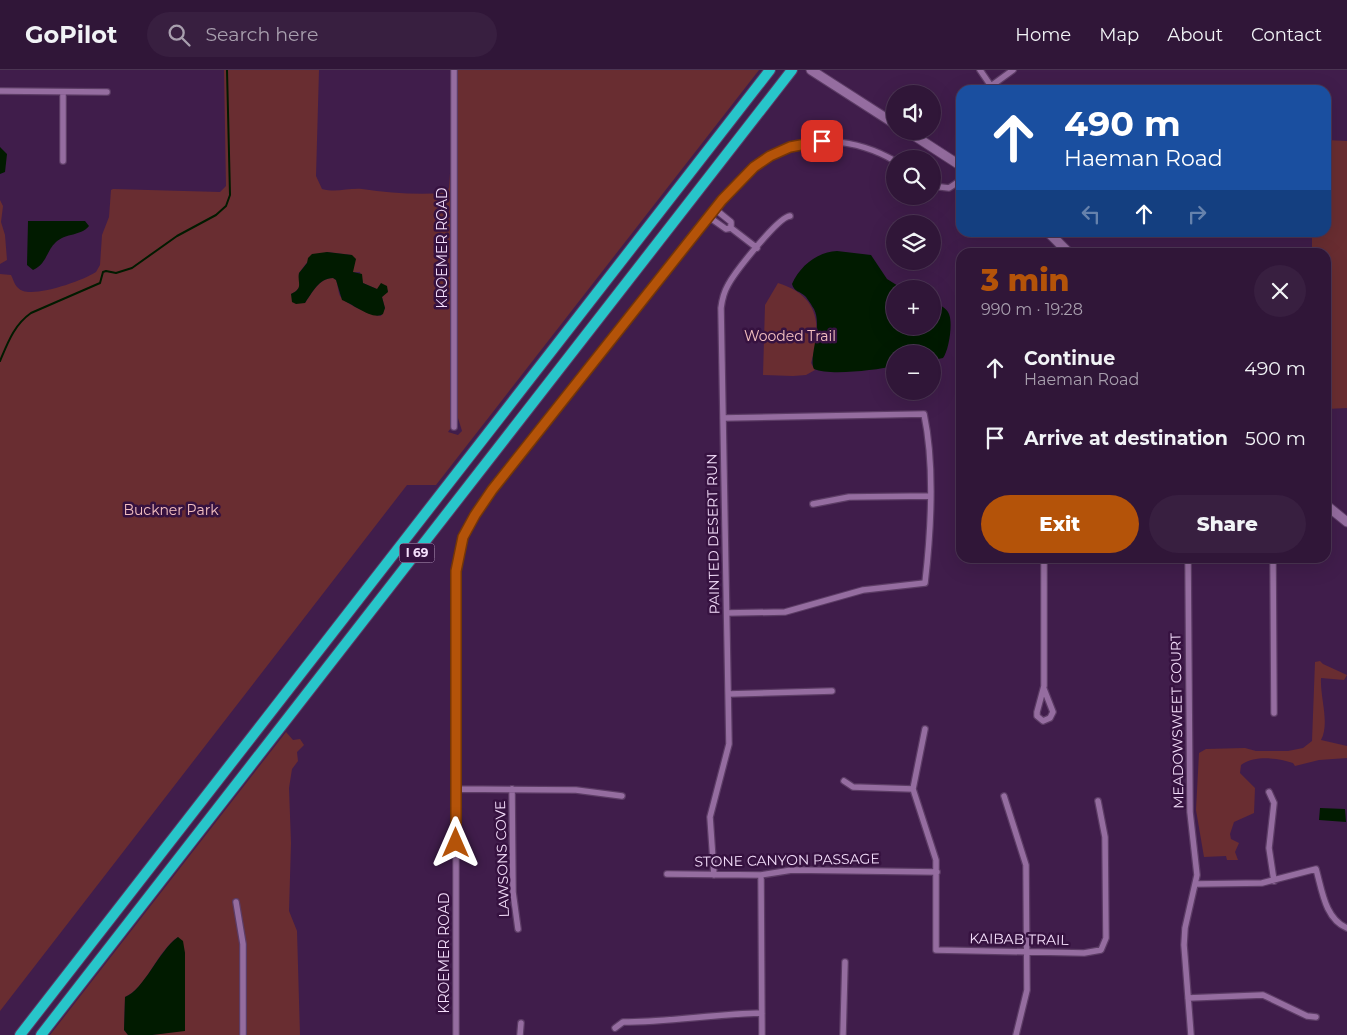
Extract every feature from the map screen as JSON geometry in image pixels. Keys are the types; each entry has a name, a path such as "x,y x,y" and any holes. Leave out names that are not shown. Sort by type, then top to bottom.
{"highway":[{"name":"I 69","path":"20,1035 770,70"},
{"name":"I 69","path":"42,1035 792,70"}],"main road":[{"path":"813,71 886,118"},
{"path":"921,140 956,163"},
{"path":"1053,237 1064,248"},
{"path":"1331,509 1347,522"}],"street":[{"name":"KROEMER ROAD","path":"454,70 454,427"},
{"path":"980,70 988,85"},
{"path":"994,85 1013,70"},
{"path":"0,91 107,92"},
{"path":"63,92 63,161"},
{"name":"KROEMER ROAD","path":"456,1035 457,559 463,537 475,515 529,444 709,216 754,167 770,156 790,147 822,141 842,142 873,149 886,156"},
{"path":"941,187 950,188 956,184"},
{"path":"715,209 731,222 732,228 757,248"},
{"path":"709,216 726,229 732,228"},
{"name":"PAINTED DESERT RUN","path":"714,875 710,817 730,744 722,302 727,286 757,248 779,221 790,216"},
{"path":"724,418 924,414 929,437 930,496 930,546 925,583 863,590 785,612 727,613"},
{"path":"812,504 849,497 930,496"},
{"path":"1044,563 1044,689 1037,712 1037,716 1043,721 1050,718 1052,712 1044,689"},
{"name":"MEADOWSWEET COURT","path":"1188,563 1189,772 1190,812 1196,857 1196,884 1188,911 1184,945 1191,1035"},
{"path":"1273,563 1274,713"},
{"path":"729,694 832,691"},
{"path":"925,729 913,789 936,860 937,872"},
{"path":"844,781 853,787 913,789"},
{"path":"456,789 576,790 622,796"},
{"name":"LAWSONS COVE","path":"512,789 513,892 518,929"},
{"path":"1269,792 1274,803 1269,848 1274,881"},
{"path":"1004,796 1026,865 1026,1001 1016,1035"},
{"name":"KAIBAB TRAIL","path":"937,872 936,950 1084,953 1101,950 1106,938 1105,837 1098,801"},
{"name":"STONE CANYON PASSAGE","path":"667,874 761,875 792,870 937,872"},
{"path":"1196,884 1274,881 1316,870 1327,907 1340,925 1347,928"},
{"path":"761,875 762,1035"},
{"path":"236,902 243,944 243,1035"},
{"path":"843,1035 845,962"},
{"path":"1188,998 1263,995 1307,1016 1316,1017"},
{"path":"615,1028 623,1022 656,1022 723,1014 762,1013"},
{"path":"520,1035 521,1022"}],"green space":[{"name":"Buckner Park","path":"224,70 319,70 316,176 322,189 332,191 362,189 414,194 445,193 449,188 452,144 452,210 449,216 452,226 451,253 457,261 457,70 759,70 436,485 407,485 0,1011 0,274 11,275 18,288 30,292 60,287 96,272 100,265 102,235 109,217 111,190 113,189 220,192 226,186","holes":["327,252 352,255 353,272 360,272 363,283 377,289 388,290 382,297 385,308 381,316 359,309 343,299 339,294 336,280 333,278 320,283 305,303 291,294 298,290 300,285 299,273 308,261","457,345 457,392 451,369","458,418 462,431 458,435 448,432"]},
{"path":"1331,140 1347,141 1347,408 1331,409 1331,248 1312,248 1312,237 1331,237"},
{"path":"0,200 3,206 1,222 5,235 7,260 0,264"},
{"name":"Wooded Trail","path":"778,283 802,296 810,304 814,314 816,337 811,363 815,370 806,375 763,375 765,305"},
{"path":"1320,661 1347,675 1344,680 1321,678 1325,726 1321,740 1347,746 1347,758 1319,760 1295,766 1293,763 1266,758 1253,760 1241,765 1240,773 1255,788 1254,813 1234,822 1230,834 1231,839 1239,843 1235,852 1238,860 1227,860 1226,856 1204,857 1196,810 1199,753 1206,749 1245,748 1256,751 1288,751 1303,748 1312,741 1315,662"},
{"path":"286,732 293,740 300,739 304,745 297,752 298,761 292,769 289,788 291,843 289,911 297,931 300,1035 152,1035 185,1030 185,953 178,937 164,951 140,985 125,997 124,1030 128,1035 50,1035"}],"shaded area":[{"path":"0,147 7,154 5,172 0,174"},
{"path":"28,221 85,221 89,226 56,242 44,261 33,270 27,265"},
{"path":"837,251 871,255 889,280 886,280 886,335 941,335 941,306 946,309 950,318 950,330 949,343 943,358 941,358 941,345 886,345 886,368 842,372 814,369 816,316 814,309 807,299 803,294 794,289 792,284 804,266 816,257"},
{"path":"327,252 352,255 356,259 353,272 362,274 363,283 377,289 381,283 387,286 388,292 382,297 385,308 383,314 379,316 369,314 342,300 336,280 333,278 320,283 305,303 296,304 292,302 291,294 299,287 299,273 307,263 308,258 312,254"},
{"path":"1320,808 1345,809 1346,822 1319,820"},
{"path":"178,937 183,941 185,953 185,1031 152,1035 128,1035 124,1030 125,997 139,986 164,951"}],"waterway":[{"path":"0,361 16,328 31,313 100,283 103,272 116,273 132,268 177,236 216,215 226,206 230,195 227,70"}],"route":[{"path":"456,843 456,571 461,544 469,524 492,490 555,409 722,200 754,167 770,156 790,147 822,141"}]}
